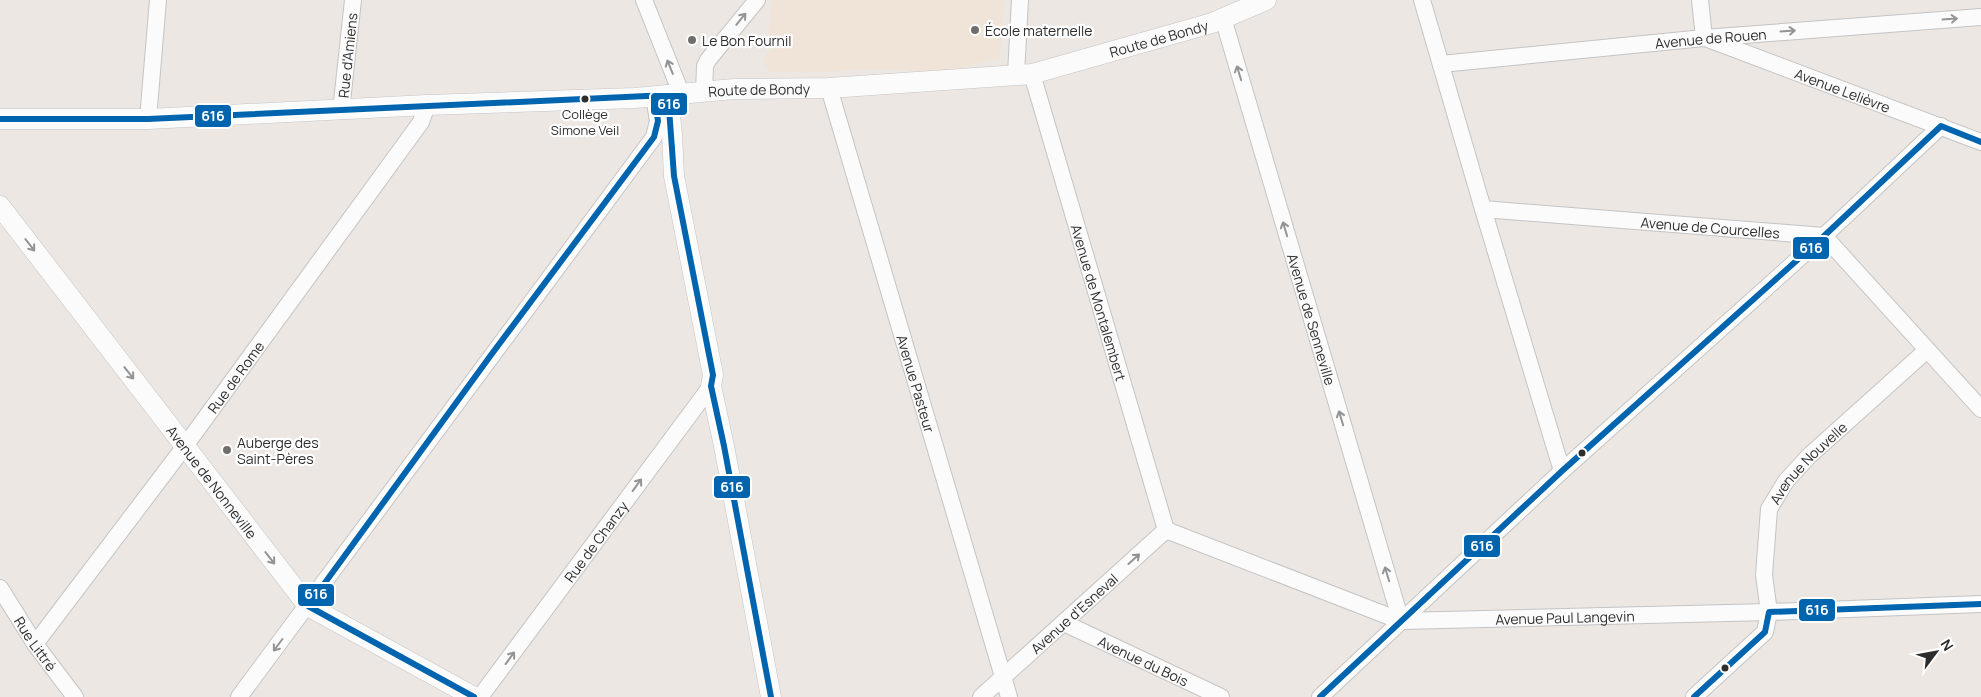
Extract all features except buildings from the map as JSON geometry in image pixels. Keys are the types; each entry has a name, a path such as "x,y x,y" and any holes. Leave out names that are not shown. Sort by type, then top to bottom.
{"street":[{"path":"148,119 158,0"},
{"name":"Rue d'Amiens","path":"341,111 352,0"},
{"path":"644,0 661,95 672,135 674,176 713,375 711,386 771,697"},
{"path":"704,93 705,66 708,60 756,0"},
{"name":"Avenue de Montalembert","path":"1020,0 1024,74 1166,530"},
{"name":"Route de Bondy","path":"0,119 148,119 341,111 427,105 704,93 727,90 829,88 1024,74 1212,23 1223,9 1266,0"},
{"path":"1422,0 1562,471"},
{"path":"1700,0 1704,38"},
{"name":"Avenue de Senneville","path":"1223,9 1401,621"},
{"name":"Avenue de Rouen","path":"1441,64 1704,38 1981,17"},
{"name":"Avenue Lelièvre","path":"1704,38 1981,142"},
{"name":"Avenue Pasteur","path":"829,88 1009,697"},
{"path":"239,697 654,137 661,95"},
{"name":"Rue de Rome","path":"35,644 184,446 421,122 427,105"},
{"path":"1320,697 1562,471 1824,236 1941,126"},
{"name":"Avenue de Nonneville","path":"0,206 308,606 474,697"},
{"name":"Avenue de Courcelles","path":"1483,209 1824,236"},
{"path":"1824,236 1981,409"},
{"name":"Avenue Nouvelle","path":"1769,612 1764,575 1769,509 1786,481 1809,456 1927,350"},
{"name":"Rue de Chanzy","path":"480,697 711,386"},
{"name":"Avenue Paul Langevin","path":"1166,530 1401,621 1769,612 1981,604"},
{"name":"Avenue d'Esneval","path":"981,697 1166,530"},
{"name":"Rue Littré","path":"0,588 35,644 75,697"},
{"path":"1694,697 1765,632 1769,612"},
{"name":"Avenue du Bois","path":"1064,623 1221,697"}],"shaded area":[{"path":"774,0 1004,0 1000,58 952,70 930,72 876,69 770,72 764,64 764,59 773,46 768,42 771,4"}],"transit line":[{"name":"616","path":"0,119 148,119 668,95 674,176 713,375 711,386 771,697"},
{"name":"616","path":"474,697 308,606 491,355 654,137 658,121 654,96"},
{"name":"616","path":"1320,697 1562,471 1824,236 1941,126 1981,142"},
{"name":"616","path":"1694,697 1765,632 1769,612 1981,604"}],"place":[{"name":"École maternelle","path":"975,30"},
{"name":"Le Bon Fournil","path":"692,40"},
{"name":"Collège Simone Veil","path":"585,99"},
{"name":"Auberge des Saint-Pères","path":"227,450"}]}
